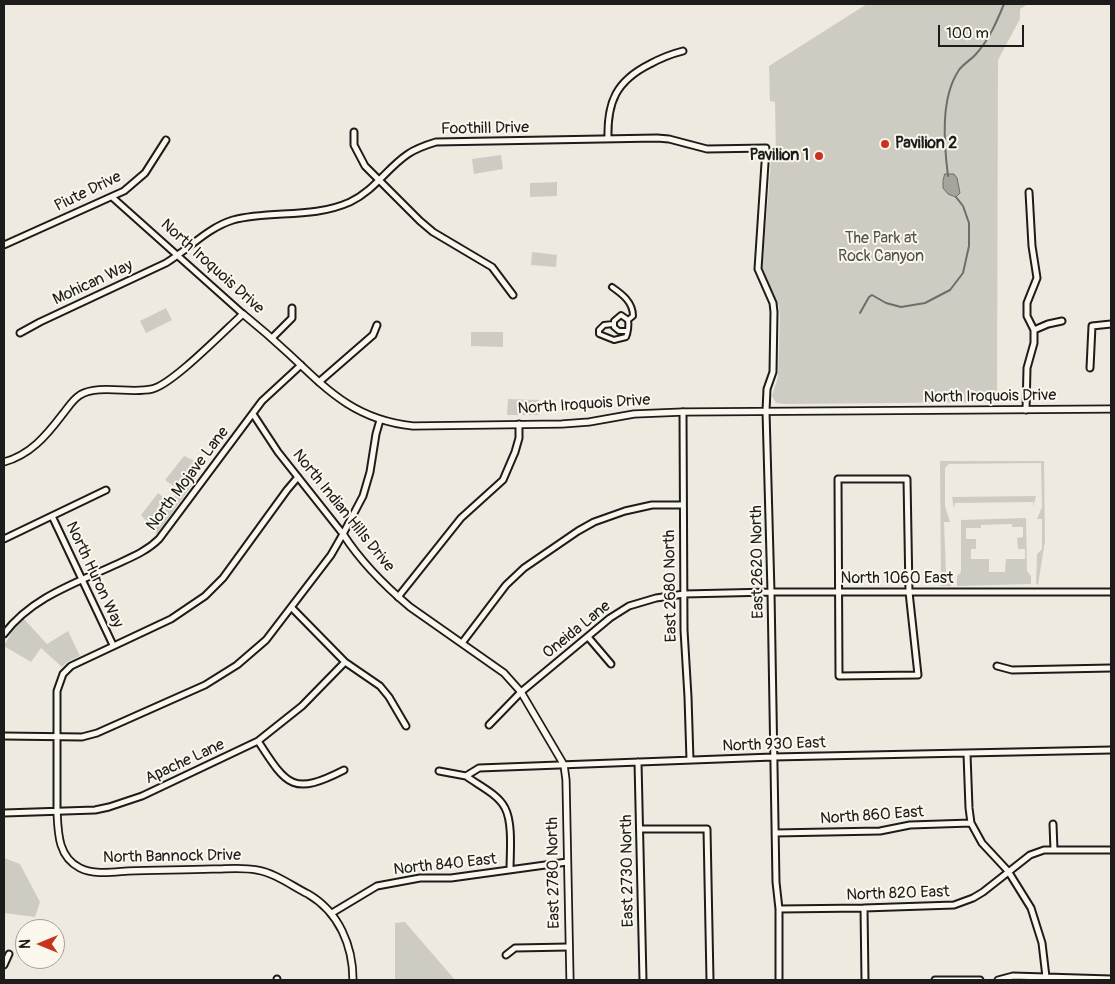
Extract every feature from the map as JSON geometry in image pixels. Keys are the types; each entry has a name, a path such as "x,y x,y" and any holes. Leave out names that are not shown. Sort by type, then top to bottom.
{"street":[{"path":"608,139 609,111 614,97 625,80 636,71 669,54 683,51"},
{"path":"354,132 354,145 365,166 433,232 492,267 513,294"},
{"name":"Foothill Drive","path":"178,256 204,235 224,223 244,218 311,213 330,209 361,196 380,181 408,153 436,142 657,138 669,139 706,149 766,148"},
{"name":"Piute Drive","path":"4,245 124,191 145,173 166,140"},
{"name":"East 2620 North","path":"766,148 758,262 761,278 773,303 774,312 773,372 767,389 766,411 772,592 779,980"},
{"path":"1026,410 1027,368 1034,343 1034,330 1027,316 1027,303 1037,278 1032,246 1029,192"},
{"name":"North Iroquois Drive","path":"112,196 339,399 359,411 393,424 413,426 562,424 589,422 634,414 683,412 1111,409"},
{"name":"Mohican Way","path":"20,333 178,256"},
{"path":"612,286 624,296 631,306 633,316 628,320"},
{"path":"272,338 292,318 292,308"},
{"path":"4,462 27,452 41,441 70,403 80,395 93,391 144,390 164,385 243,314"},
{"path":"613,324 616,318 621,316 628,320"},
{"path":"613,324 604,325 599,330 599,334 614,340 626,337 626,331 629,326 628,320"},
{"path":"1034,330 1062,321"},
{"path":"613,324 616,329 626,331"},
{"path":"1090,368 1092,326 1111,324"},
{"path":"319,382 373,335 377,325"},
{"name":"North Mojave Lane","path":"4,634 12,623 31,606 142,553 160,539 262,401 301,365"},
{"name":"East 2680 North","path":"683,412 684,630 690,760"},
{"name":"North Indian Hills Drive","path":"253,414 278,452 360,557 398,597 498,667 521,692 564,765"},
{"path":"4,736 82,737 97,733 205,686 231,670 252,653 266,640 292,608 331,555 343,534 362,496 370,472 380,420"},
{"path":"398,597 461,518 503,480 516,452 519,424"},
{"name":"North Bannock Drive","path":"298,477 223,578 205,596 171,619 71,666 63,674 57,691 58,832 62,849 68,859 80,868 95,872 258,870 274,875 319,900 332,913"},
{"path":"838,479 907,479 908,592 918,675 839,676 838,479"},
{"path":"4,539 106,490"},
{"path":"462,642 510,580 571,535 594,522 625,511 652,505 683,505"},
{"name":"North Huron Way","path":"52,516 113,645"},
{"name":"North 1060 East","path":"684,594 772,592 1111,592"},
{"name":"Oneida Lane","path":"489,725 521,692 610,618 629,606 656,598 684,594"},
{"path":"292,608 345,662 380,686 389,697 406,726"},
{"path":"588,637 611,664"},
{"name":"Apache Lane","path":"4,813 94,810 142,796 258,741 302,706 345,662"},
{"path":"997,666 1012,670 1111,668"},
{"path":"258,741 284,779 296,784 312,784 330,778 344,770"},
{"name":"North 930 East","path":"466,776 479,768 774,757 1111,750"},
{"path":"967,754 971,823 982,843 1008,871 1025,897 1036,919 1042,943 1046,977"},
{"name":"East 2730 North","path":"638,762 643,980"},
{"name":"East 2780 North","path":"564,765 566,780 570,980"},
{"path":"439,771 466,776 490,793 505,808 509,821 510,870"},
{"name":"North 860 East","path":"775,833 880,831 910,825 971,823"},
{"path":"1053,824 1054,850"},
{"path":"640,829 707,829 710,980"},
{"name":"North 820 East","path":"779,909 954,905 984,892 1030,855 1044,850 1111,850"},
{"name":"North 840 East","path":"332,913 378,886 420,878 451,878 567,862"},
{"path":"864,908 865,980"},
{"path":"332,913 351,952 353,980"},
{"path":"506,955 514,948 569,947"},
{"path":"4,965 9,954"},
{"path":"998,980 1013,976 1111,979"},
{"path":"935,980 980,980"}],"green space":[{"name":"The Park at Rock Canyon","path":"867,4 1028,4 1020,9 1020,19 998,60 997,402 784,404 776,403 772,396 778,377 780,316 779,306 762,271 771,161 776,155 775,102 770,101 769,66"},
{"path":"501,155 503,169 474,174 472,159"},
{"path":"557,182 557,196 530,197 530,183"},
{"path":"532,252 557,255 556,267 531,265"},
{"path":"166,308 172,320 146,333 140,321"},
{"path":"471,332 503,332 503,347 471,346"},
{"path":"508,399 539,400 539,415 507,415"},
{"path":"184,456 195,461 196,479 157,534 141,515 158,493 167,500 175,495 175,487 165,480"},
{"path":"940,461 1044,461 1045,541 1038,585 1036,584 1037,554 1042,549 1042,519 1037,519 1042,507 1041,463 949,464 945,468 945,506 950,522 944,522 946,573 951,577 951,586 941,586"},
{"path":"1036,496 1033,507 1033,502 955,503 954,509 952,497"},
{"path":"1026,518 1027,571 1031,576 1031,584 957,586 957,576 961,572 961,520","holes":["1012,524 1012,527 1023,527 1023,537 1017,538 1018,549 1025,549 1025,559 1006,559 1005,572 989,572 989,559 971,559 971,549 976,549 976,539 966,539 966,528 981,528 981,525"]},
{"path":"24,619 47,644 68,631 80,656 67,662 62,667 41,648 31,662 4,646 14,628"},
{"path":"4,858 20,864 40,902 35,917 4,913"},
{"path":"405,922 455,980 395,980 395,923"}],"shaded area":[{"path":"945,174 954,174 957,178 960,193 956,197 948,194 943,188"}],"waterway":[{"path":"948,176 945,150 945,122 946,107 953,81 959,70 981,49 989,37 1004,4"},
{"path":"860,313 872,295 886,303 901,307 925,303 950,290 963,273 969,246 969,223 963,206 956,197"}],"place":[{"name":"Pavilion 2","path":"885,144"},
{"name":"Pavilion 1","path":"819,156"}]}
